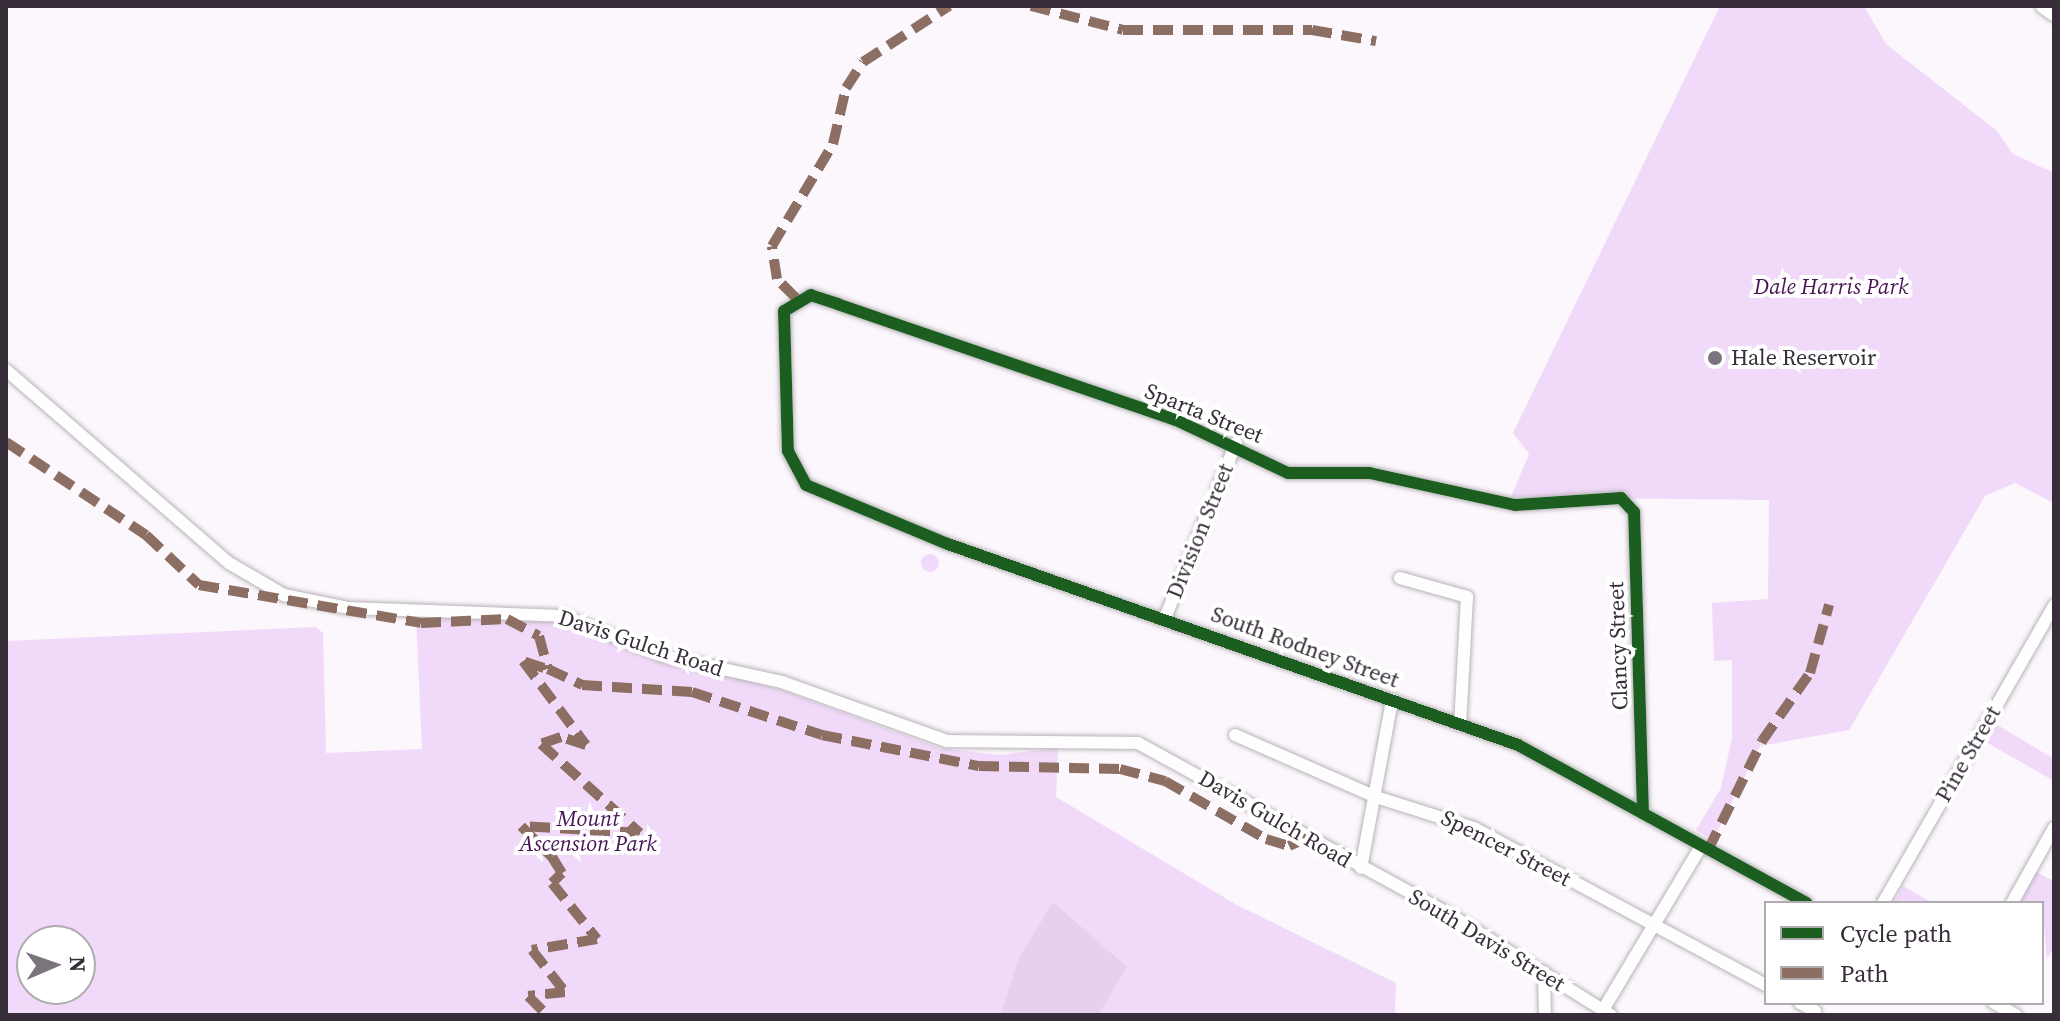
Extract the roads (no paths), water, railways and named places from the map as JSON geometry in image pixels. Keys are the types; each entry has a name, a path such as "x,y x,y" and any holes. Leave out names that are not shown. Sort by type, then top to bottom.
{"street":[{"path":"2044,6 2054,13"},
{"name":"Sparta Street","path":"788,451 784,311 796,298 811,295 1020,364 1236,443 1288,473 1369,473 1515,505 1607,499"},
{"name":"Davis Gulch Road","path":"6,370 229,563 284,595 348,608 563,616 664,656 782,682 947,741 1138,743 1361,868"},
{"name":"Division Street","path":"1165,618 1236,443"},
{"name":"South Rodney Street","path":"788,451 806,485 872,515 1518,745 1803,901"},
{"name":"Clancy Street","path":"1607,499 1621,498 1634,512 1643,813"},
{"path":"1400,578 1467,597 1460,725"},
{"name":"Pine Street","path":"1884,901 2054,606"},
{"path":"2041,629 2054,635"},
{"path":"1361,868 1392,700"},
{"name":"Spencer Street","path":"1235,735 1376,797 1474,828 1764,984"},
{"path":"2013,901 2054,828"},
{"path":"1607,1013 1701,846"},
{"name":"South Davis Street","path":"1361,868 1544,972 1607,1013"},
{"path":"1544,972 1545,1015"},
{"path":"1998,1005 2016,1015"}],"place":[{"name":"Hale Reservoir","path":"1715,358"}],"park label":[{"name":"Dale Harris Park","path":"1831,287"},
{"name":"Mount Ascension Park","path":"588,830"}]}
